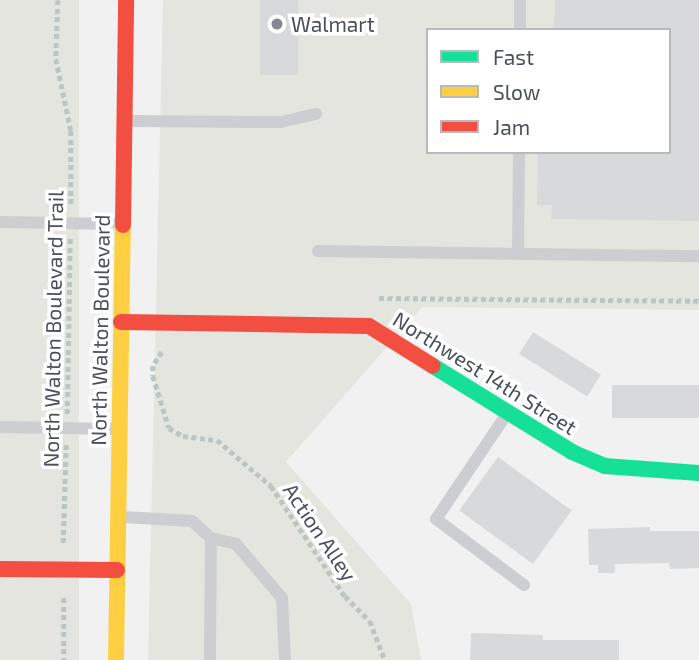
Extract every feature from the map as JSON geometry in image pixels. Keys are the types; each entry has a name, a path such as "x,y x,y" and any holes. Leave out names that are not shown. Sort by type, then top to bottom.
{"street":[{"name":"North Walton Boulevard","path":"116,660 126,0"},
{"name":"Northwest 14th Street","path":"121,322 369,326 572,452 605,466 699,473"},
{"path":"0,569 117,570"}],"lane":[{"path":"520,0 520,28"},
{"path":"124,121 281,122 316,114"},
{"path":"518,254 519,154"},
{"path":"0,222 123,224"},
{"path":"318,251 699,256"},
{"path":"508,412 436,519 524,585"},
{"path":"0,427 120,429"},
{"path":"118,517 192,521 211,538 236,544 282,598 285,660"},
{"path":"210,660 211,538"}],"path":[{"name":"North Walton Boulevard Trail","path":"58,0 56,59 71,131 64,660"},
{"path":"367,300 399,296 488,301 699,301"},
{"name":"Action Alley","path":"162,352 153,366 153,376 169,428 183,436 217,440 271,486 345,596 370,621 384,660"}],"shaded area":[{"path":"0,0 79,0 79,660 0,660"},
{"path":"163,0 699,0 699,310 422,307 286,462 411,604 421,660 148,660"}],"building":[{"path":"260,0 298,0 298,75 260,75"},
{"path":"555,0 699,0 699,221 551,219 552,205 537,205 538,154 671,154 671,28 554,28"},
{"path":"533,332 601,374 587,396 519,354"},
{"path":"612,385 699,385 699,418 612,418"},
{"path":"498,457 572,510 533,564 459,510"},
{"path":"650,527 650,531 699,531 699,568 670,569 669,563 615,564 615,573 598,573 598,565 589,565 588,529"},
{"path":"471,633 543,635 543,640 619,640 619,660 470,660"}],"traffic: fast":[{"path":"433,366 572,452 605,466 699,473"}],"traffic: slow":[{"path":"116,660 123,225"}],"traffic: jam":[{"path":"123,225 126,0"},
{"path":"121,322 369,326 433,366"},
{"path":"0,569 117,570"}],"place":[{"name":"Walmart","path":"277,24"}]}
